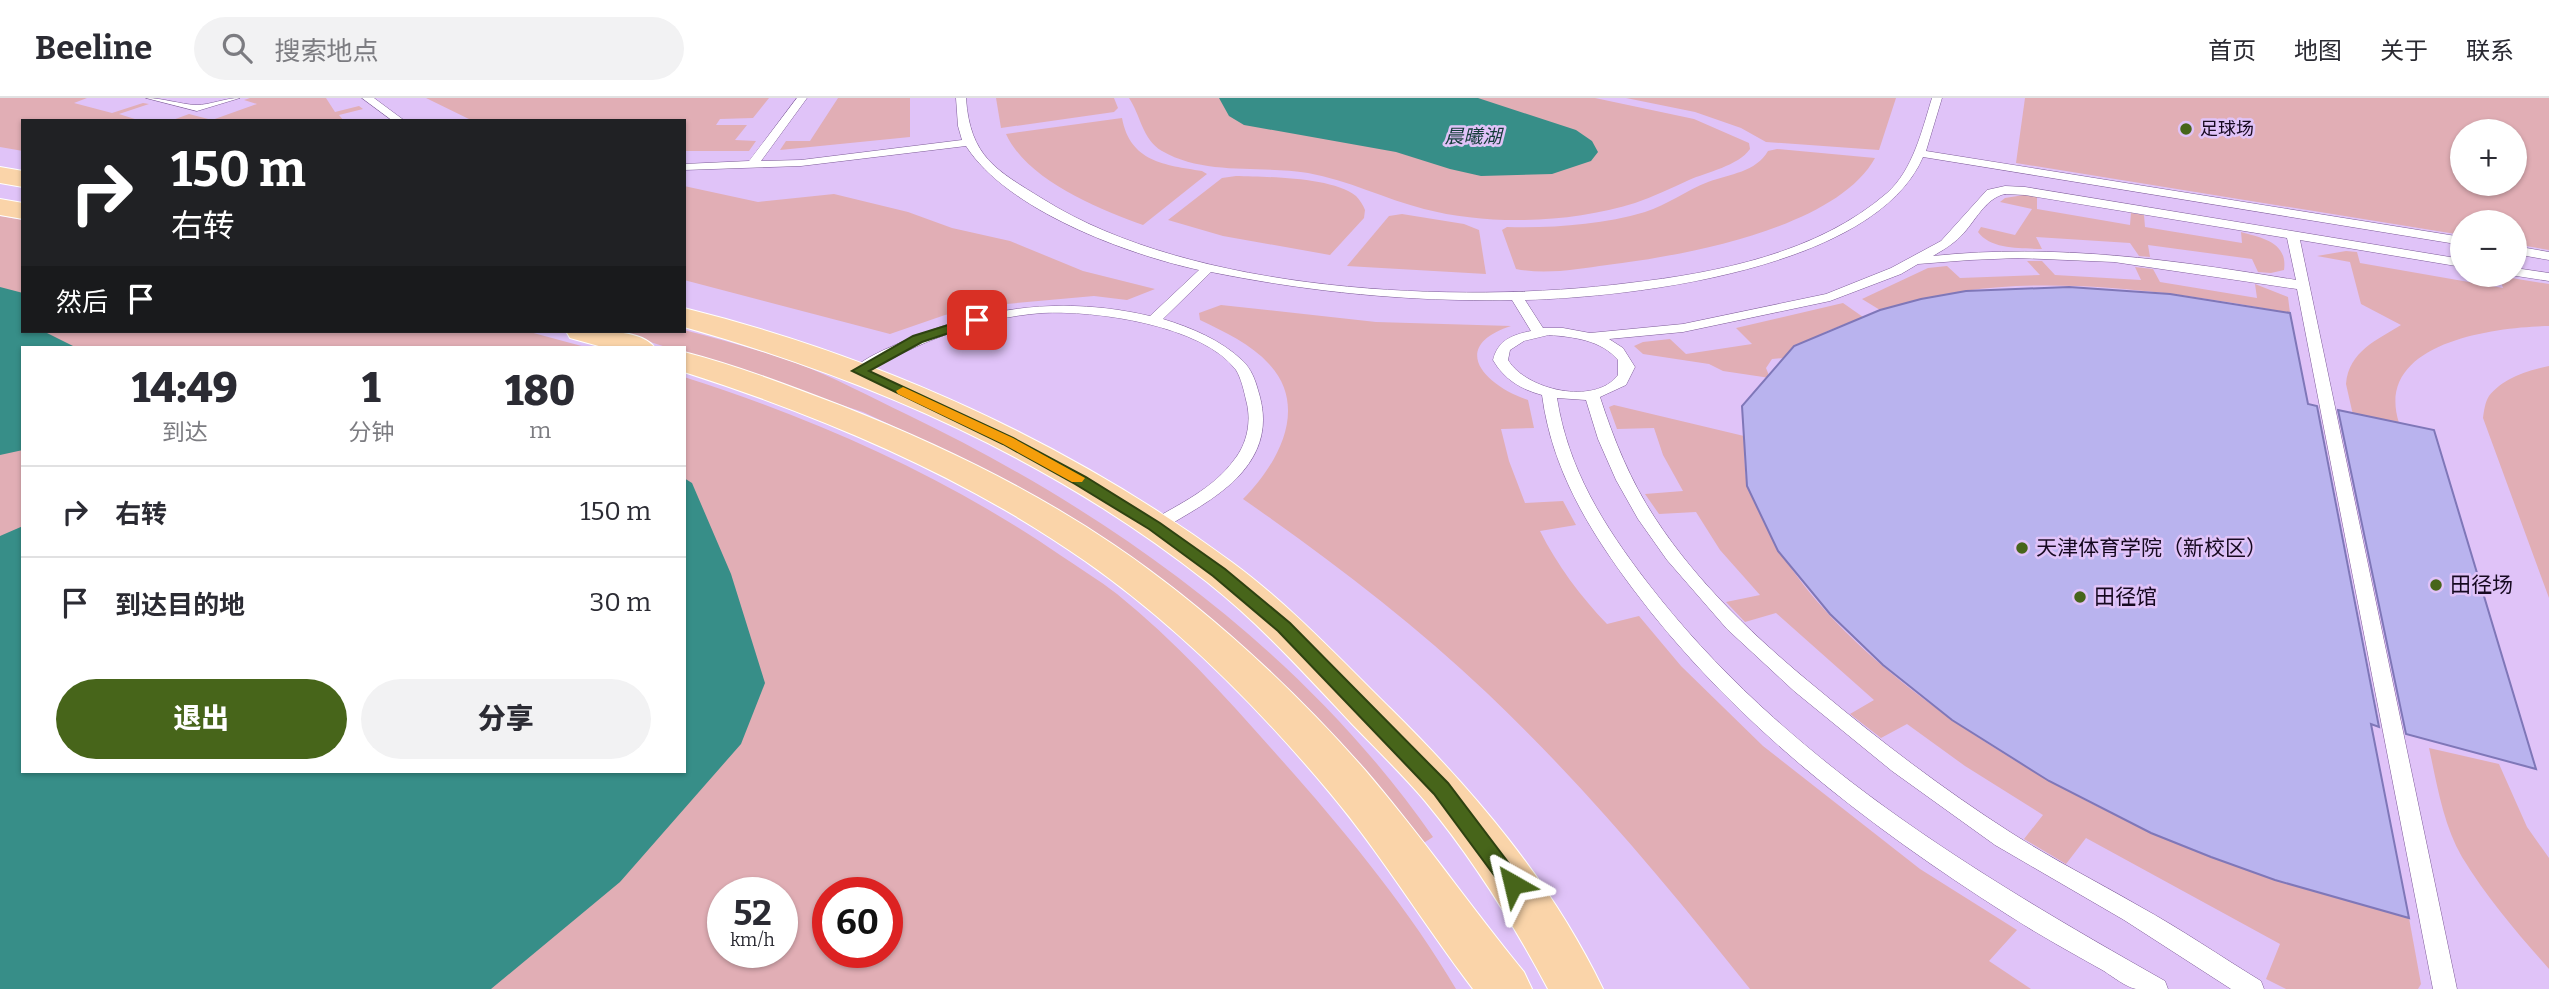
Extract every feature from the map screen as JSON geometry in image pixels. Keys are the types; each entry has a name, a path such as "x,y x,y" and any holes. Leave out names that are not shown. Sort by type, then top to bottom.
{"main road":[{"path":"0,175 21,178"},
{"path":"0,207 21,211"},
{"path":"686,318 809,353 858,371 1008,441 1081,480 1154,526 1219,573 1284,627 1441,788 1513,884 1576,989"},
{"path":"588,333 632,346"},
{"path":"686,363 747,380 892,438 1040,515 1113,562 1158,596 1324,755 1426,882 1505,989"}],"lane":[{"path":"151,98 197,108 235,98"},
{"path":"367,98 397,119"},
{"path":"751,166 802,98"},
{"path":"961,98 963,128 969,142 1000,176 1044,208 1136,248 1279,281 1442,295 1516,296 1666,282 1739,266 1802,246 1854,222 1882,202 1909,173 1920,153 1937,98"},
{"path":"686,167 751,166 846,159 969,142"},
{"path":"1920,153 2450,239"},
{"path":"1589,337 1683,328 1830,297 1912,263 1945,244 1991,193 2005,190 2025,191 2450,261"},
{"path":"2294,235 2445,989"},
{"path":"2527,252 2549,256"},
{"path":"1912,263 1972,256 2058,256 2170,265 2305,286"},
{"path":"1153,321 1209,267"},
{"path":"2527,274 2549,277"},
{"path":"1516,296 1539,333"},
{"path":"858,371 896,349 936,332 977,320 1012,313 1075,309 1109,312 1153,321 1222,351 1241,367 1256,403 1258,424 1253,443 1241,463 1223,482 1154,526"},
{"path":"1570,332 1589,337 1620,352 1627,362 1628,373 1622,383 1609,390 1592,395 1549,394 1513,379 1503,369 1500,358 1504,348 1514,340 1539,333 1570,332"},
{"path":"1549,394 1558,445 1577,491 1654,607 1706,666 1816,765 1892,824 2006,902 2156,989"},
{"path":"1592,395 1598,419 1622,478 1667,548 1720,612 1777,666 1870,745 1958,808 2013,845 2130,912 2252,989"}],"shaded area":[{"path":"0,98 87,98 74,103 112,113 143,103 149,104 119,114 135,119 21,119 21,151 0,147"},
{"path":"326,98 335,112 359,106 363,109 339,115 342,119 215,119 257,104 244,100"},
{"path":"426,98 769,98 753,118 720,119 716,125 747,125 735,140 756,141 749,151 686,151 686,119 469,119"},
{"path":"838,98 910,98 910,137 780,150 786,141 810,141"},
{"path":"996,98 1114,98 1118,108 1114,112 1001,128"},
{"path":"1129,98 1595,98 1694,119 1749,143 1750,149 1738,160 1722,168 1642,201 1610,210 1530,220 1476,218 1424,209 1338,180 1308,173 1214,167 1179,159 1162,151 1150,140"},
{"path":"1626,98 1896,98 1879,150 1766,142 1741,128 1695,112"},
{"path":"2025,98 2549,98 2549,250 2527,246 2527,210 2450,210 2450,233 2016,163"},
{"path":"189,114 208,119 175,119"},
{"path":"1122,118 1126,133 1141,153 1163,163 1207,174 1143,225 1085,201 1047,179 1016,150 1006,134"},
{"path":"1777,149 1875,158 1855,183 1827,203 1793,221 1754,235 1638,261 1562,271 1516,269 1502,230 1507,227 1577,225 1645,212 1700,185 1750,168 1768,151"},
{"path":"1236,176 1299,179 1331,185 1356,196 1365,210 1364,218 1330,255 1223,236 1168,220 1222,178"},
{"path":"686,186 758,202 834,194 908,212 952,228 1010,241 1083,271 1155,289 1127,300 1094,296 984,306 945,315 890,334 686,281"},
{"path":"2024,195 2037,197 2037,209 2130,225 2131,213 2144,215 2145,227 2242,243 2241,232 2278,247 2282,253 2284,270 2258,272 2252,259 2148,245 2150,257 2139,256 2130,243 2036,237 2042,249 2007,247 1991,242 1978,232 1981,227 2015,235 2032,209 2000,202 2005,198"},
{"path":"1402,214 1464,224 1479,230 1486,274 1347,266 1389,216"},
{"path":"0,216 21,220 21,333 533,333 582,346 21,346 21,773 686,773 686,378 831,431 926,475 1017,527 1117,594 1209,680 1316,799 1401,905 1456,989 0,989"},
{"name":"田径场","path":"2357,252 2360,263 2450,279 2450,287 2527,287 2527,280 2549,284 2549,326 2499,330 2444,344 2421,357 2404,374 2396,396 2399,423 2434,430 2536,769 2426,739 2346,384 2352,363 2358,355 2401,325 2361,304 2350,262 2317,256"},
{"path":"2027,261 2042,261 2055,275 2141,280 2135,267 2153,269 2160,282 2257,298 2255,284 2288,297 2290,313 2211,299 2086,286 2044,285 1964,291 1880,310 1862,299 1928,268 1947,266 1960,278 2040,275"},
{"path":"1843,303 1863,317 1825,332 1784,358 1772,359 1766,368 1770,378 1723,371 1709,364 1643,354 1634,346 1643,342 1670,339 1686,354 1752,344 1736,328"},
{"path":"1221,305 1376,322 1511,326 1481,344 1477,355 1487,376 1513,394 1528,400 1534,428 1501,429 1509,461 1525,503 1563,501 1576,525 1540,531 1579,592 1607,624 1639,616 1681,666 1763,746 1920,869 2017,930 1989,961 2031,989 1750,989 1624,836 1557,763 1487,693 1368,591 1243,499 1256,485 1277,453 1288,417 1287,399 1281,381 1262,357 1237,339 1200,320 1199,313"},
{"path":"686,331 782,358 906,414 1056,495 1197,592 1263,647 1324,706 1381,769 1433,837 1422,844 1232,639 1173,587 1084,526 970,462 863,412 686,354 686,346 663,346 622,333 686,333"},
{"name":"田径场","path":"2549,366 2549,598 2483,418 2488,398 2494,390 2524,373"},
{"path":"1614,405 1744,436 1745,473 1749,489 1764,522 1793,571 1832,618 1879,663 1931,704 2042,777 2180,845 2310,890 2409,918 2421,984 2418,989 2286,989 2266,979 2280,944 2086,838 2066,864 2024,839 2043,815 1965,766 1907,724 1881,738 1850,714 1874,700 1776,613 1745,622 1726,602 1760,595 1720,550 1696,512 1659,514 1645,494 1683,491 1663,455 1654,428 1617,429 1609,407"},
{"path":"2429,748 2499,764 2527,827 2549,858 2549,969 2492,901 2462,857 2445,818"}],"water":[{"name":"晨曦湖","path":"1219,98 1478,98 1576,130 1592,141 1598,152 1591,161 1552,174 1481,176 1396,152 1244,125 1229,116"},
{"path":"0,287 21,292 21,333 47,333 73,346 21,346 21,450 0,455"},
{"path":"686,479 692,483 731,574 765,683 741,744 620,882 491,989 0,989 0,536 21,527 21,773 686,773"}],"building":[{"name":"田径馆","path":"2069,287 2170,294 2290,313 2308,404 2317,406 2379,727 2371,724 2409,918 2275,880 2211,857 2151,833 2049,781 1952,720 1883,665 1830,614 1778,551 1747,486 1742,406 1794,346 1880,310 1921,299 1966,291"},
{"name":"田径场","path":"2338,410 2434,430 2536,769 2406,734"}],"slow traffic":[{"path":"903,391 1008,441 1077,478"}],"place":[{"name":"足球场","path":"2186,129"},
{"name":"天津体育学院（新校区）","path":"2022,548"},
{"name":"田径场","path":"2436,585"},
{"name":"田径馆","path":"2080,597"}],"route":[{"path":"977,320 918,339 858,371 931,403 1081,480 1154,526 1219,573 1284,627 1441,788 1513,884"}]}
